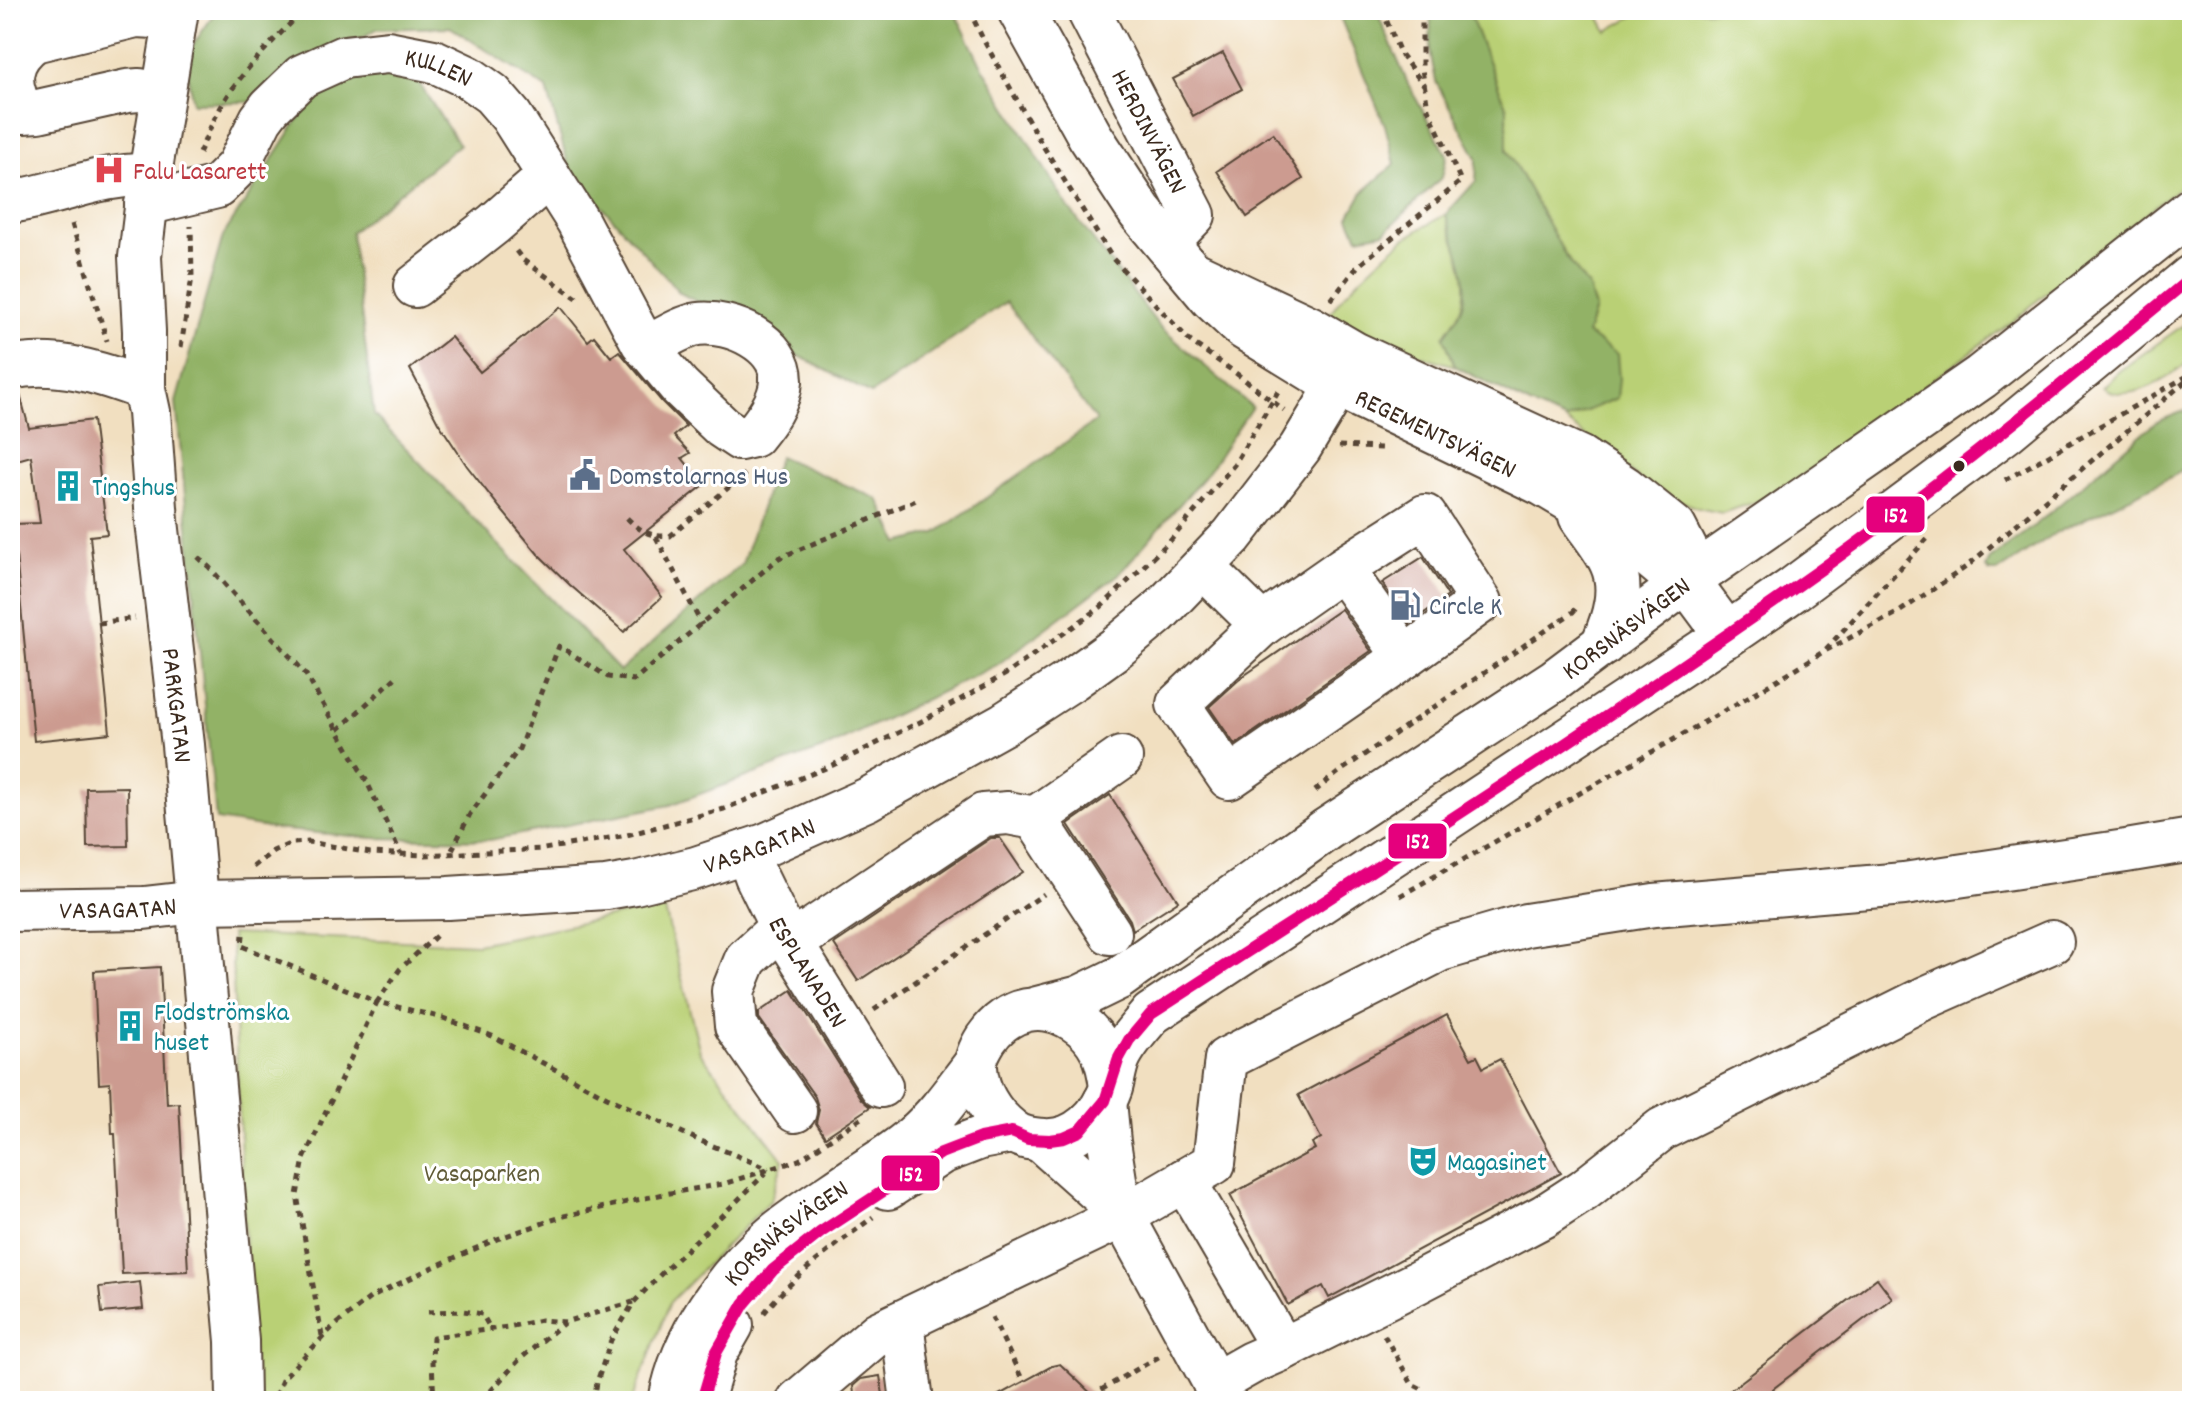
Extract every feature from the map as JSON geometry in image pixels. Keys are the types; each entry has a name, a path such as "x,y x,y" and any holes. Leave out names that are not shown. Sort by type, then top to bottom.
{"main road":[{"name":"REGEMENTSVÄGEN","path":"1020,10 1090,136 1140,212 1212,298 1242,326 1579,458 1624,488 1674,528"},
{"name":"KORSNÄSVÄGEN","path":"1687,581 1981,377 2192,210"},
{"path":"1674,528 1689,557 1687,581 1727,635 2006,431 2192,277"},
{"name":"REGEMENTSVÄGEN","path":"1346,369 1571,500 1594,509 1670,573 1687,581"},
{"path":"1571,500 1613,565 1618,593 1612,624 1604,643"},
{"path":"1674,528 1720,537 1765,527"}],"street":[{"path":"10,16 32,10"},
{"name":"HERDINVÄGEN","path":"1088,10 1194,215 1180,259"},
{"path":"162,94 127,91 23,112 15,98 12,67 22,50 34,41 136,16 176,17"},
{"name":"PARKGATAN","path":"176,17 148,189 140,257 144,331 132,384 149,412 237,1341 238,1401"},
{"name":"KULLEN","path":"10,202 127,174 148,189 217,187 237,167 270,107 302,76 344,57 388,52 434,61 468,77 492,94 511,116 577,220 646,348"},
{"path":"415,286 549,176"},
{"path":"10,368 57,365 132,384"},
{"name":"VASAGATAN","path":"10,910 144,908 197,902 247,889 448,898 606,888 696,868 765,845 868,799 1005,723 1116,648 1158,613 1232,536 1300,448 1346,369"},
{"path":"1425,516 1481,602 1229,778 1178,704 1262,625 1425,516"},
{"path":"1203,567 1262,625"},
{"path":"1342,569 1405,657"},
{"name":"KORSNÄSVÄGEN","path":"1037,1008 1080,997 1119,978 1327,829 1555,680 1687,581"},
{"path":"1026,1136 1064,1138 1080,1131 1108,1094 1119,1058 1129,1040 1151,1014 1727,635"},
{"path":"795,1111 736,1026 733,991 746,959 983,815 1008,813 1035,818 1121,758"},
{"path":"1035,818 1110,933"},
{"path":"798,1401 890,1328 1122,1214 1214,1163 1226,1059 1440,950 1526,925 1654,905 1904,884 2192,840"},
{"name":"ESPLANADEN","path":"747,851 786,935 881,1086"},
{"path":"1122,1214 1026,1136 996,1116 987,1102 980,1089 975,1064 981,1046 1010,1015 1037,1008 1065,1014 1096,1039 1109,1065 1109,1142 1122,1214 1210,1394 1251,1363 1369,1307 1544,1216 1584,1190 1662,1129 1925,998 2052,942"},
{"name":"KORSNÄSVÄGEN","path":"670,1401 697,1329 744,1263 777,1232 915,1135 975,1064"},
{"name":"KORSNÄSVÄGEN","path":"702,1401 716,1353 744,1304 773,1270 821,1232 941,1153 980,1138 1026,1136"},
{"path":"1184,1180 1283,1349"},
{"path":"890,1328 889,1352 898,1401"},
{"path":"890,1328 912,1401"}],"path":[{"path":"1382,10 1401,55 1425,86"},
{"path":"1330,301 1358,266 1461,181 1428,109 1422,69 1422,10"},
{"path":"65,191 79,250 132,384"},
{"path":"494,224 523,260 585,304"},
{"path":"1999,483 2192,374"},
{"path":"1391,900 1823,652 1899,612 1966,567 2192,374"},
{"path":"770,1169 607,1097 492,1036 443,1018 377,1002 242,946 251,868 273,851 292,843 309,842 370,853 424,855 544,849 627,835 724,809 833,765 924,720 1006,674 1101,607 1170,541 1234,465 1273,402"},
{"path":"627,518 640,531 656,537 670,536 751,469"},
{"path":"452,850 470,814 519,749 559,646 608,677 634,680 779,558 921,498"},
{"path":"656,537 702,625"},
{"path":"1823,652 1927,539"},
{"path":"191,551 305,673 366,780 401,854"},
{"path":"99,623 122,620"},
{"path":"338,730 395,678"},
{"path":"845,1029 1072,875"},
{"path":"323,1337 297,1195 304,1159 377,1002 400,969 436,936"},
{"path":"594,1401 611,1340 634,1302 770,1169"},
{"path":"273,1401 283,1378 323,1337 370,1298 497,1239 564,1216 723,1184 770,1169"},
{"path":"763,1316 780,1293 805,1269 878,1214"},
{"path":"977,1286 1023,1381"},
{"path":"434,1401 433,1337 541,1320 565,1322 634,1302"},
{"path":"1369,1307 1412,1384 1422,1389 1431,1401"},
{"path":"428,1312 482,1314 490,1328"},
{"path":"484,1401 520,1359 565,1322"},
{"path":"1098,1401 1101,1390 1161,1356"}],"green space":[{"path":"217,10 954,10 978,59 1068,207 1159,326 1252,407 1208,472 1119,574 997,665 828,747 670,805 490,840 372,838 216,820 176,402 223,236 310,101 354,67 408,66 459,145 351,232 374,415 620,671 742,564 779,456 878,499 899,543 936,533 1096,421 1006,302 871,394 680,293 570,171 547,89 450,27 377,29 250,102 193,103 184,58"},
{"path":"1337,10 1376,10 1408,84 1447,155 1442,177 1385,232 1358,237 1349,217 1363,192 1395,164 1385,125"},
{"path":"1431,10 1468,10 1507,109 1507,150 1565,255 1589,288 1595,309 1587,334 1617,354 1617,398 1565,420 1455,366 1444,337 1460,313 1465,293 1463,270 1446,214 1476,181 1477,158 1436,82 1430,51"},
{"path":"1468,10 1609,10 1599,16 1607,31 1644,10 2192,10 2192,178 2078,266 2017,318 1804,474 1768,498 1722,513 1698,508 1649,487 1565,420 1617,398 1617,355 1587,334 1595,309 1589,288 1565,255 1507,150 1507,109"},
{"path":"1446,214 1465,282 1462,309 1444,337 1455,366 1324,326 1346,293 1370,269 1407,237"},
{"path":"2192,319 2192,359 2183,366 2162,381 2137,391 2113,392 2102,387 2119,371"},
{"path":"2192,408 2192,460 2175,475 2054,534 1997,572 1986,568 1990,559 2039,522 2156,422"},
{"name":"Vasaparken","path":"664,906 700,1052 783,1160 771,1200 670,1302 632,1401 252,1401 231,934 477,944"}],"building":[{"path":"1223,53 1242,89 1193,116 1173,79"},
{"path":"1273,133 1303,179 1247,217 1217,171"},
{"name":"Domstolarnas Hus","path":"561,307 588,341 594,336 611,357 619,351 686,426 674,436 690,453 682,458 704,485 624,549 662,597 624,632 538,554 500,508 438,422 410,369 451,337 480,372"},
{"path":"10,391 19,391 29,428 93,420 107,534 90,536 110,733 34,741 13,524 40,523 31,456 10,462"},
{"path":"1423,557 1448,596 1410,623 1382,583"},
{"path":"1341,609 1371,651 1235,745 1209,707 1242,677"},
{"path":"127,787 128,846 87,847 86,788"},
{"path":"1110,795 1178,901 1133,930 1130,920 1068,824"},
{"path":"991,838 1000,838 1023,872 858,981 834,944"},
{"path":"160,967 167,1104 179,1103 188,1271 122,1274 115,1134 112,1134 110,1083 99,1084 94,971"},
{"path":"792,990 861,1099 870,1107 825,1137 816,1123 819,1110 815,1097 759,1018 759,1012"},
{"name":"Magasinet","path":"1447,1015 1471,1059 1477,1056 1483,1068 1500,1059 1561,1173 1329,1298 1323,1286 1288,1305 1230,1195 1315,1149 1312,1143 1321,1138 1298,1095"},
{"path":"1877,1278 1892,1298 1757,1401 1716,1401"},
{"path":"140,1282 143,1309 102,1313 99,1287"},
{"path":"1060,1364 1099,1401 988,1401 1052,1366"},
{"path":"880,1376 884,1401 855,1401 853,1386 861,1379"}],"transit line":[{"name":"152","path":"702,1401 716,1353 744,1304 773,1270 821,1232 941,1153 980,1138 1012,1132 1028,1139 1050,1140 1080,1131 1105,1101 1119,1058 1129,1040 1151,1014 1554,751 1793,589 1946,476 2192,277"}],"place":[{"name":"Falu Lasarett","path":"109,170"},
{"name":"Domstolarnas Hus","path":"585,475"},
{"name":"Tingshus","path":"68,486"},
{"name":"Circle K","path":"1405,605"},
{"name":"Flodströmska huset","path":"130,1026"},
{"name":"Magasinet","path":"1423,1161"}]}
